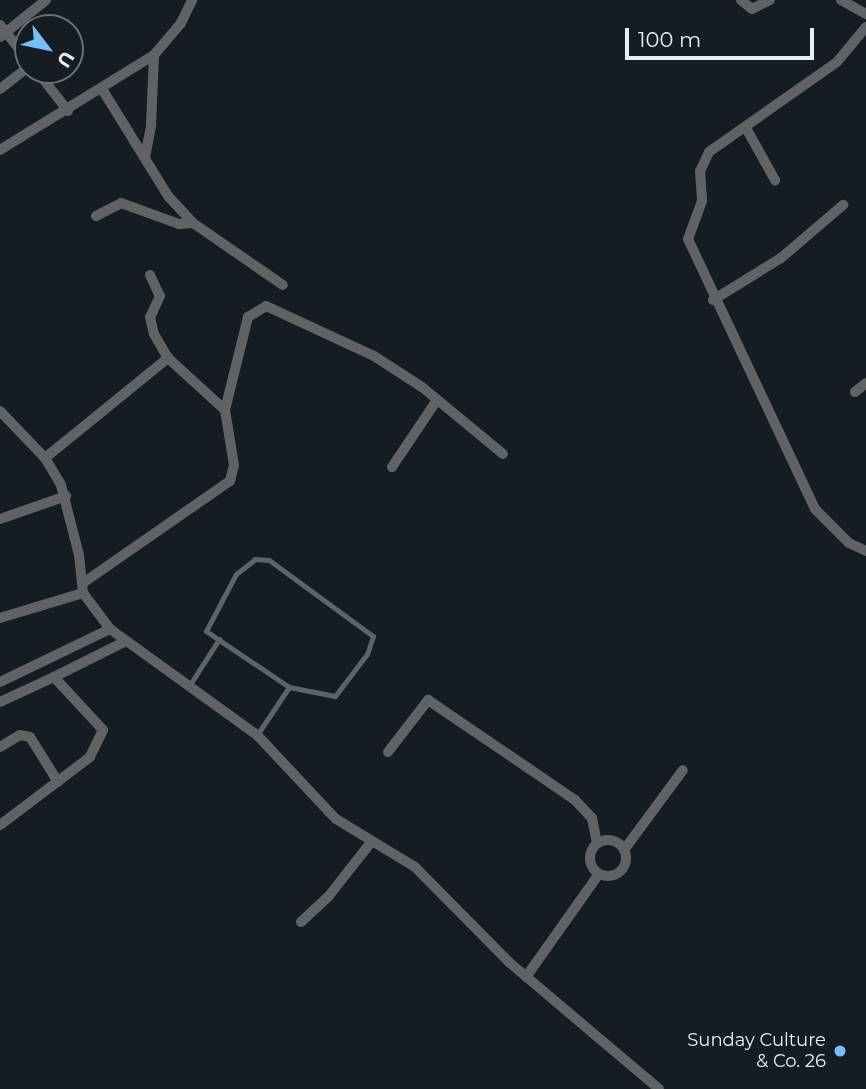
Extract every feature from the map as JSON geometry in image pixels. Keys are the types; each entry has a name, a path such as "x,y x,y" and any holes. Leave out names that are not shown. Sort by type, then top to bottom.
{"street":[{"path":"14,44 2,31 46,0"},
{"path":"0,150 68,111 154,55 181,23 192,0"},
{"path":"741,0 752,9 770,0"},
{"path":"841,0 866,14"},
{"path":"866,27 837,62 702,161 702,201 689,227 691,252 713,300 772,411 815,509 849,543 866,551"},
{"path":"145,157 151,125 154,55"},
{"path":"0,89 14,78"},
{"path":"47,84 68,111"},
{"path":"102,89 168,196 193,223 283,285"},
{"path":"746,128 775,180"},
{"path":"96,216 121,203 179,223 193,223"},
{"path":"713,300 781,258 843,205"},
{"path":"150,275 160,296 150,317 154,334 168,358 225,410"},
{"path":"0,618 83,588 230,481 234,465 225,410 248,317 267,306 374,356 437,400 503,454"},
{"path":"44,457 168,358"},
{"path":"855,392 866,383"},
{"path":"392,467 437,400"},
{"path":"0,411 44,457 66,496 83,588 110,629 257,735 327,811 415,867 526,977 659,1089"},
{"path":"0,519 66,496"},
{"path":"0,682 110,629"},
{"path":"0,701 126,641"},
{"path":"22,671 31,688"},
{"path":"0,825 96,751 103,730 54,677"},
{"path":"388,752 428,700 575,800 592,818 597,843 590,860 599,874"},
{"path":"0,747 20,735 30,737 58,782"},
{"path":"599,874 613,875 622,870 624,850 683,771"},
{"path":"597,843 609,840 624,850"},
{"path":"301,922 328,897 372,841"},
{"path":"526,977 599,874"}],"lane":[{"path":"255,559 269,560 371,631 368,654 340,693 327,697 289,687 219,639 206,631 236,574 255,559"},
{"path":"189,686 219,639"},
{"path":"257,735 289,687"}],"place":[{"name":"Sunday Culture & Co. 26","path":"840,1051"}]}
